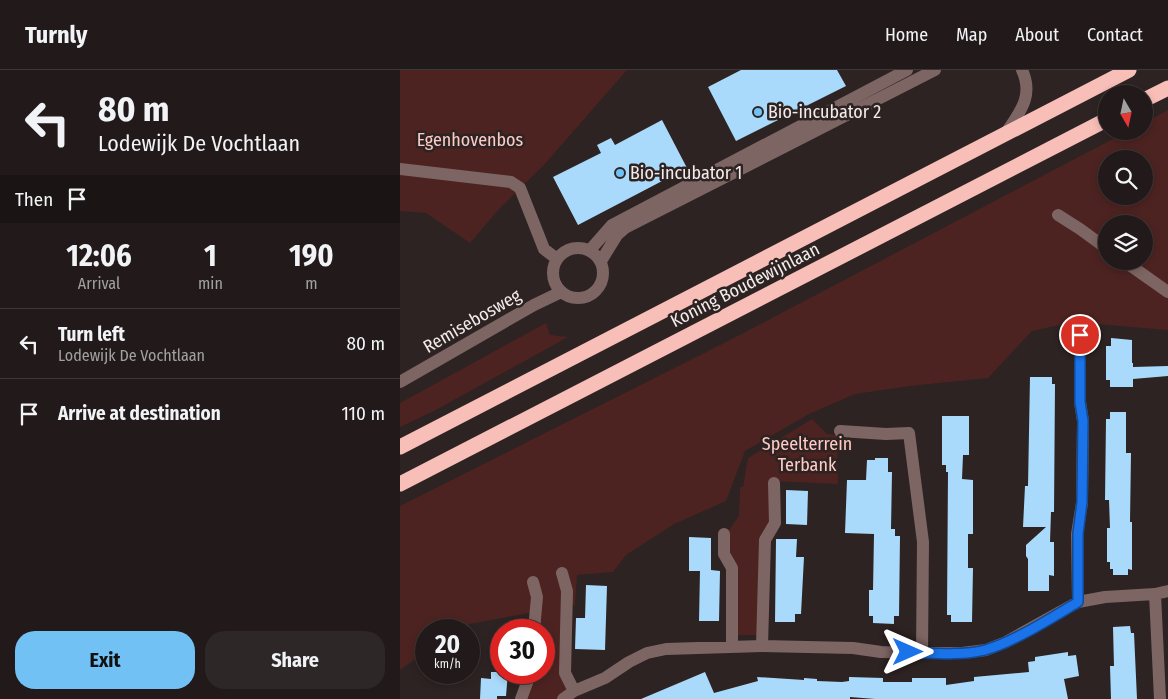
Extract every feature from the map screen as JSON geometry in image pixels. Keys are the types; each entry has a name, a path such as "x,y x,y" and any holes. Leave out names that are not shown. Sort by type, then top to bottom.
{"highway":[{"name":"Koning Boudewijnlaan","path":"400,446 1129,70"},
{"path":"1153,96 1168,88"},
{"name":"Koning Boudewijnlaan","path":"400,484 1098,124"}],"street":[{"path":"590,250 612,225 907,70"},
{"path":"601,261 617,235 624,228 935,70"},
{"name":"Koning Boudewijnlaan","path":"1006,134 1023,108 1027,94 1026,78 1022,70"},
{"path":"400,169 511,182 520,188 544,249 557,259"},
{"path":"1058,215 1098,242"},
{"path":"582,248 590,250 601,261 604,270 603,279 599,288 594,293 579,299 570,297 561,292 555,283 553,266 557,259 569,249 582,248"},
{"path":"1137,270 1168,292"},
{"name":"Remisebosweg","path":"400,382 561,292"},
{"path":"1078,602 1078,534 1082,502 1083,421 1080,402 1080,335"},
{"path":"909,420 909,434 923,542 922,653"},
{"path":"840,431 909,434"},
{"path":"762,646 765,540 775,523 774,483"},
{"path":"724,534 724,554 732,568 732,646"},
{"path":"562,573 567,591 565,673 574,691"},
{"path":"534,582 537,597 535,619"},
{"path":"563,699 574,691 604,678 647,653 666,649 762,646 853,648 881,652 962,653 986,650 1006,642 1078,602 1105,597 1162,592 1160,699"},
{"path":"521,699 527,684"}],"green space":[{"name":"Egenhovenbos","path":"400,70 627,70 544,165 499,209 470,243 426,213 400,211"},
{"path":"1168,110 1168,330 1073,322 1032,331 988,378 855,394 809,414 745,451 726,501 674,524 626,555 613,572 577,575 575,605 567,606 569,683 563,699 521,699 527,684 555,684 555,619 535,619 535,612 480,622 480,619 415,619 415,659 400,670 400,506 730,340 1111,140 1153,140 1153,118"},
{"path":"546,323 550,335 568,337 434,411 400,427 400,403"},
{"name":"Speelterrein Terbank","path":"812,419 827,434 837,435 838,484 774,481 760,635 732,635 726,534 739,516 740,487 743,487 748,458"}],"building":[{"name":"Bio-incubator 2","path":"741,70 837,70 846,86 736,141 708,87"},
{"name":"Bio-incubator 1","path":"662,120 687,168 578,225 553,177 601,153 597,145 611,138 615,145"},
{"path":"1111,338 1132,340 1133,367 1168,366 1168,376 1133,379 1133,387 1110,387 1110,380 1106,380 1106,346 1111,346"},
{"path":"1030,377 1052,377 1052,384 1055,384 1054,512 1051,512 1050,542 1054,542 1054,576 1049,575 1049,591 1028,591 1026,545 1046,527 1023,527 1025,486 1028,486"},
{"path":"1110,412 1126,412 1126,453 1131,453 1130,522 1132,522 1132,570 1128,569 1128,575 1113,575 1113,569 1110,569 1110,562 1107,562 1107,528 1110,528 1109,500 1105,500 1106,419 1110,419"},
{"path":"942,416 969,416 969,455 963,455 962,479 973,480 973,534 968,534 968,568 973,568 972,622 951,622 951,615 947,615 948,472 946,472 946,465 942,465"},
{"path":"875,458 888,458 888,472 892,472 891,529 895,529 895,536 900,536 899,616 894,616 894,624 873,623 873,616 869,616 869,590 873,590 874,534 845,533 847,480 866,480 867,460 875,460"},
{"path":"786,490 808,491 807,525 786,524"},
{"path":"689,537 711,538 711,570 720,571 719,621 699,621 700,571 689,571"},
{"path":"776,539 797,539 796,557 804,557 801,614 795,614 795,622 775,622"},
{"path":"586,585 607,586 605,650 575,649 576,618 585,618"},
{"path":"1130,626 1131,633 1134,633 1137,699 1111,699 1110,666 1114,666 1113,627"},
{"path":"1068,652 1068,656 1076,655 1079,676 1064,679 1068,699 875,699 850,697 850,699 641,699 705,672 714,693 758,681 757,677 804,680 804,678 817,679 817,681 842,682 849,681 849,677 883,678 883,682 912,682 912,678 946,678 946,685 974,681 974,677 1029,672 1028,662 1035,661 1035,657"},
{"path":"481,678 490,679 490,684 507,684 506,696 497,696 497,699 480,699"}],"place":[{"name":"Bio-incubator 2","path":"758,112"},
{"name":"Bio-incubator 1","path":"620,173"}],"route":[{"path":"908,652 962,653 986,650 1006,642 1078,602 1078,524 1082,502 1083,421 1080,402 1080,335"}]}
